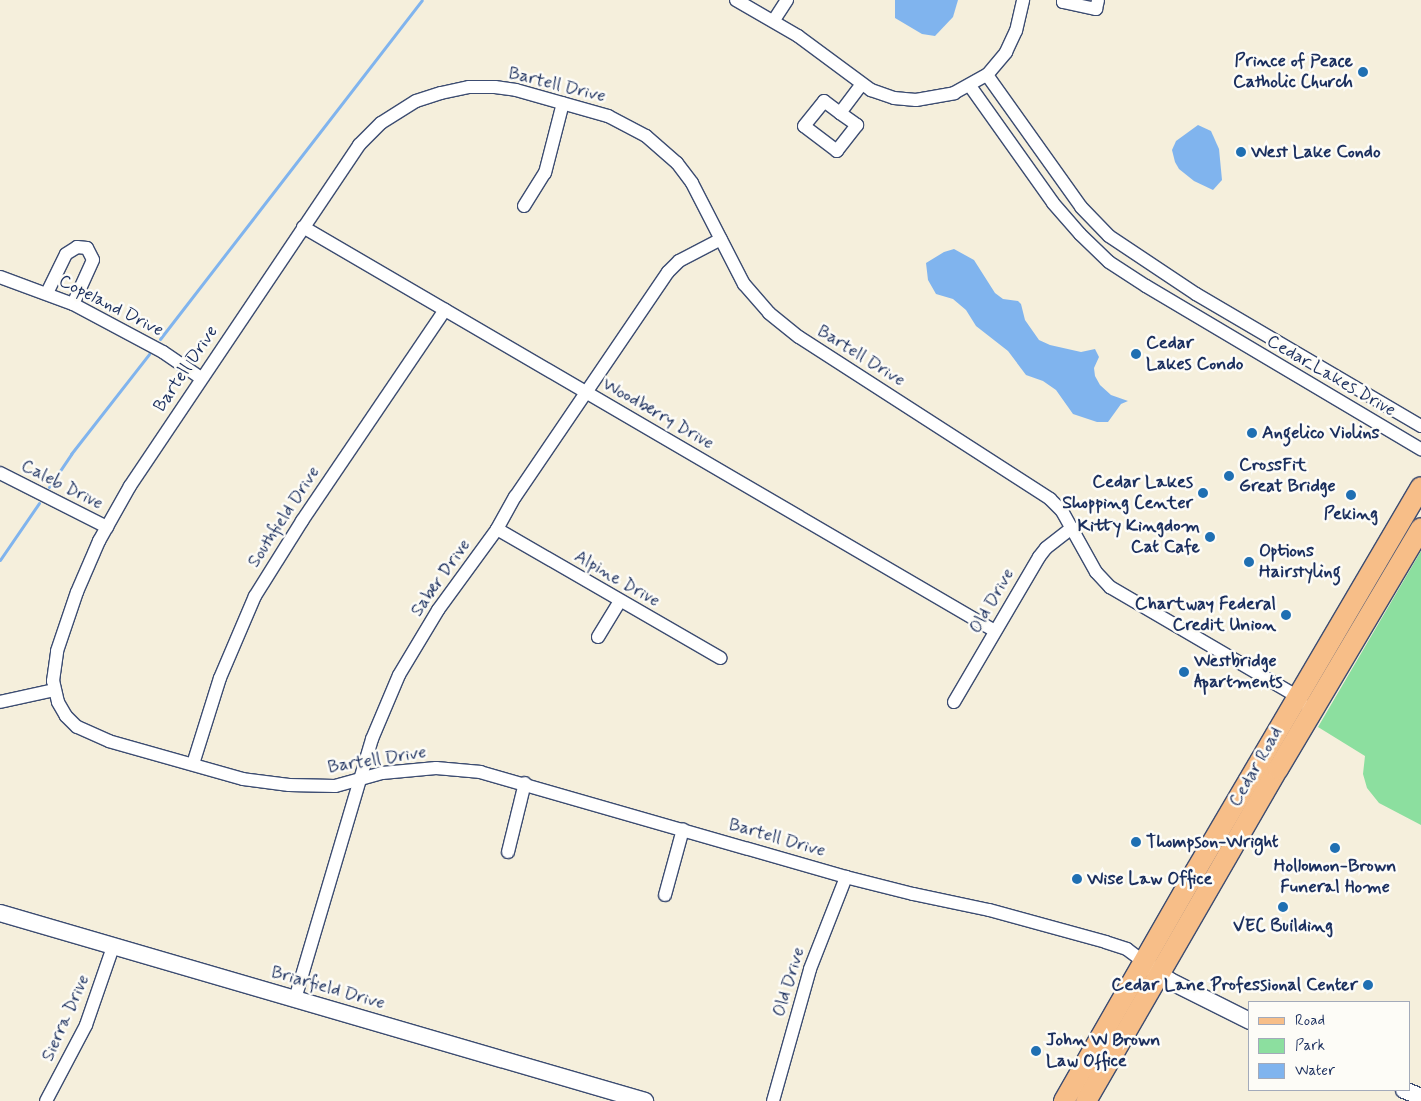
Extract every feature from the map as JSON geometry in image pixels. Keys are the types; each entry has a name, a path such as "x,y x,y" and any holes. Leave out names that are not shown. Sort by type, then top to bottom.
{"main road":[{"name":"Cedar Road","path":"1086,1101 1152,969 1298,697 1421,487"},
{"path":"1376,605 1392,560 1421,511"},
{"name":"Cedar Road","path":"1064,1101 1152,969 1310,716 1421,528"}],"street":[{"path":"736,0 774,20 862,84 894,98 916,100 954,93 970,86 987,75 1006,52 1023,0"},
{"path":"774,20 788,0"},
{"path":"1064,0 1063,2 1096,10 1098,0"},
{"name":"Cedar Lakes Drive","path":"987,75 1081,207 1109,236 1196,294 1421,426"},
{"path":"840,113 862,84"},
{"name":"Cedar Lakes Drive","path":"970,86 1053,203 1080,234 1109,262 1146,286 1421,449"},
{"name":"Bartell Drive","path":"1152,969 1127,949 1106,942 988,910 846,877 525,783 481,772 436,768 388,772 335,786 289,785 243,779 109,741 87,733 66,716 54,690 53,673 57,651 77,592 108,527 144,463 359,145 382,123 416,101 469,87 495,87 563,102 620,120 662,148 677,163 692,183 744,284 769,313 784,326 1050,499 1062,511 1096,572 1110,586 1298,697 1310,716"},
{"path":"524,206 545,174 563,102"},
{"name":"Woodberry Drive","path":"303,227 995,631"},
{"name":"Saber Drive","path":"295,999 381,714 398,674 438,610 497,529 515,497 672,267 721,239"},
{"path":"47,293 66,254 77,247 87,248 93,260 73,304"},
{"name":"Copeland Drive","path":"0,277 73,304 156,348 202,378"},
{"name":"Southfield Drive","path":"193,764 220,678 255,596 302,521 445,310"},
{"name":"Caleb Drive","path":"0,473 108,527"},
{"name":"Old Drive","path":"954,702 1039,557 1046,548 1072,528"},
{"name":"Alpine Drive","path":"497,529 720,658"},
{"path":"598,638 620,601"},
{"path":"0,702 54,690"},
{"path":"508,852 525,783"},
{"path":"665,895 683,829"},
{"name":"Old Drive","path":"773,1101 810,969 846,877"},
{"name":"Briarfield Drive","path":"0,913 645,1101"},
{"name":"Sierra Drive","path":"46,1101 86,1025 113,947"},
{"path":"1152,969 1248,1020"},
{"path":"1406,1091 1421,1097"}],"green space":[{"path":"1421,551 1421,825 1379,803 1367,788 1363,774 1365,756 1318,727"}],"water":[{"path":"895,0 958,0 953,17 935,36 922,34 895,18"},
{"path":"1198,125 1211,131 1219,149 1222,180 1213,190 1194,181 1179,169 1172,150 1176,141"},
{"path":"954,249 974,260 995,293 1003,299 1018,301 1021,304 1025,320 1039,340 1050,345 1081,352 1095,349 1099,357 1094,368 1095,376 1100,385 1111,395 1128,401 1121,404 1108,422 1097,422 1073,414 1056,390 1043,381 1026,375 1008,351 976,326 966,310 953,299 936,294 928,280 926,263 944,252"}],"waterway":[{"path":"160,339 422,0"},
{"path":"49,487 71,454 149,354"},
{"path":"0,560 39,503"}],"place":[{"name":"Prince of Peace Catholic Church","path":"1363,72"},
{"name":"West Lake Condo","path":"1241,152"},
{"name":"Cedar Lakes Condo","path":"1136,354"},
{"name":"Angelico Violins","path":"1252,433"},
{"name":"CrossFit Great Bridge","path":"1229,476"},
{"name":"Cedar Lakes Shopping Center","path":"1203,493"},
{"name":"Peking","path":"1351,495"},
{"name":"Kitty Kingdom Cat Cafe","path":"1210,537"},
{"name":"Options Hairstyling","path":"1249,562"},
{"name":"Chartway Federal Credit Union","path":"1286,615"},
{"name":"Westbridge Apartments","path":"1184,672"},
{"name":"Thompson-Wright","path":"1136,842"},
{"name":"Hollomon-Brown Funeral Home","path":"1335,848"},
{"name":"Wise Law Office","path":"1077,879"},
{"name":"VEC Building","path":"1283,907"},
{"name":"Cedar Lane Professional Center","path":"1368,985"},
{"name":"John W Brown Law Office","path":"1036,1051"}]}
